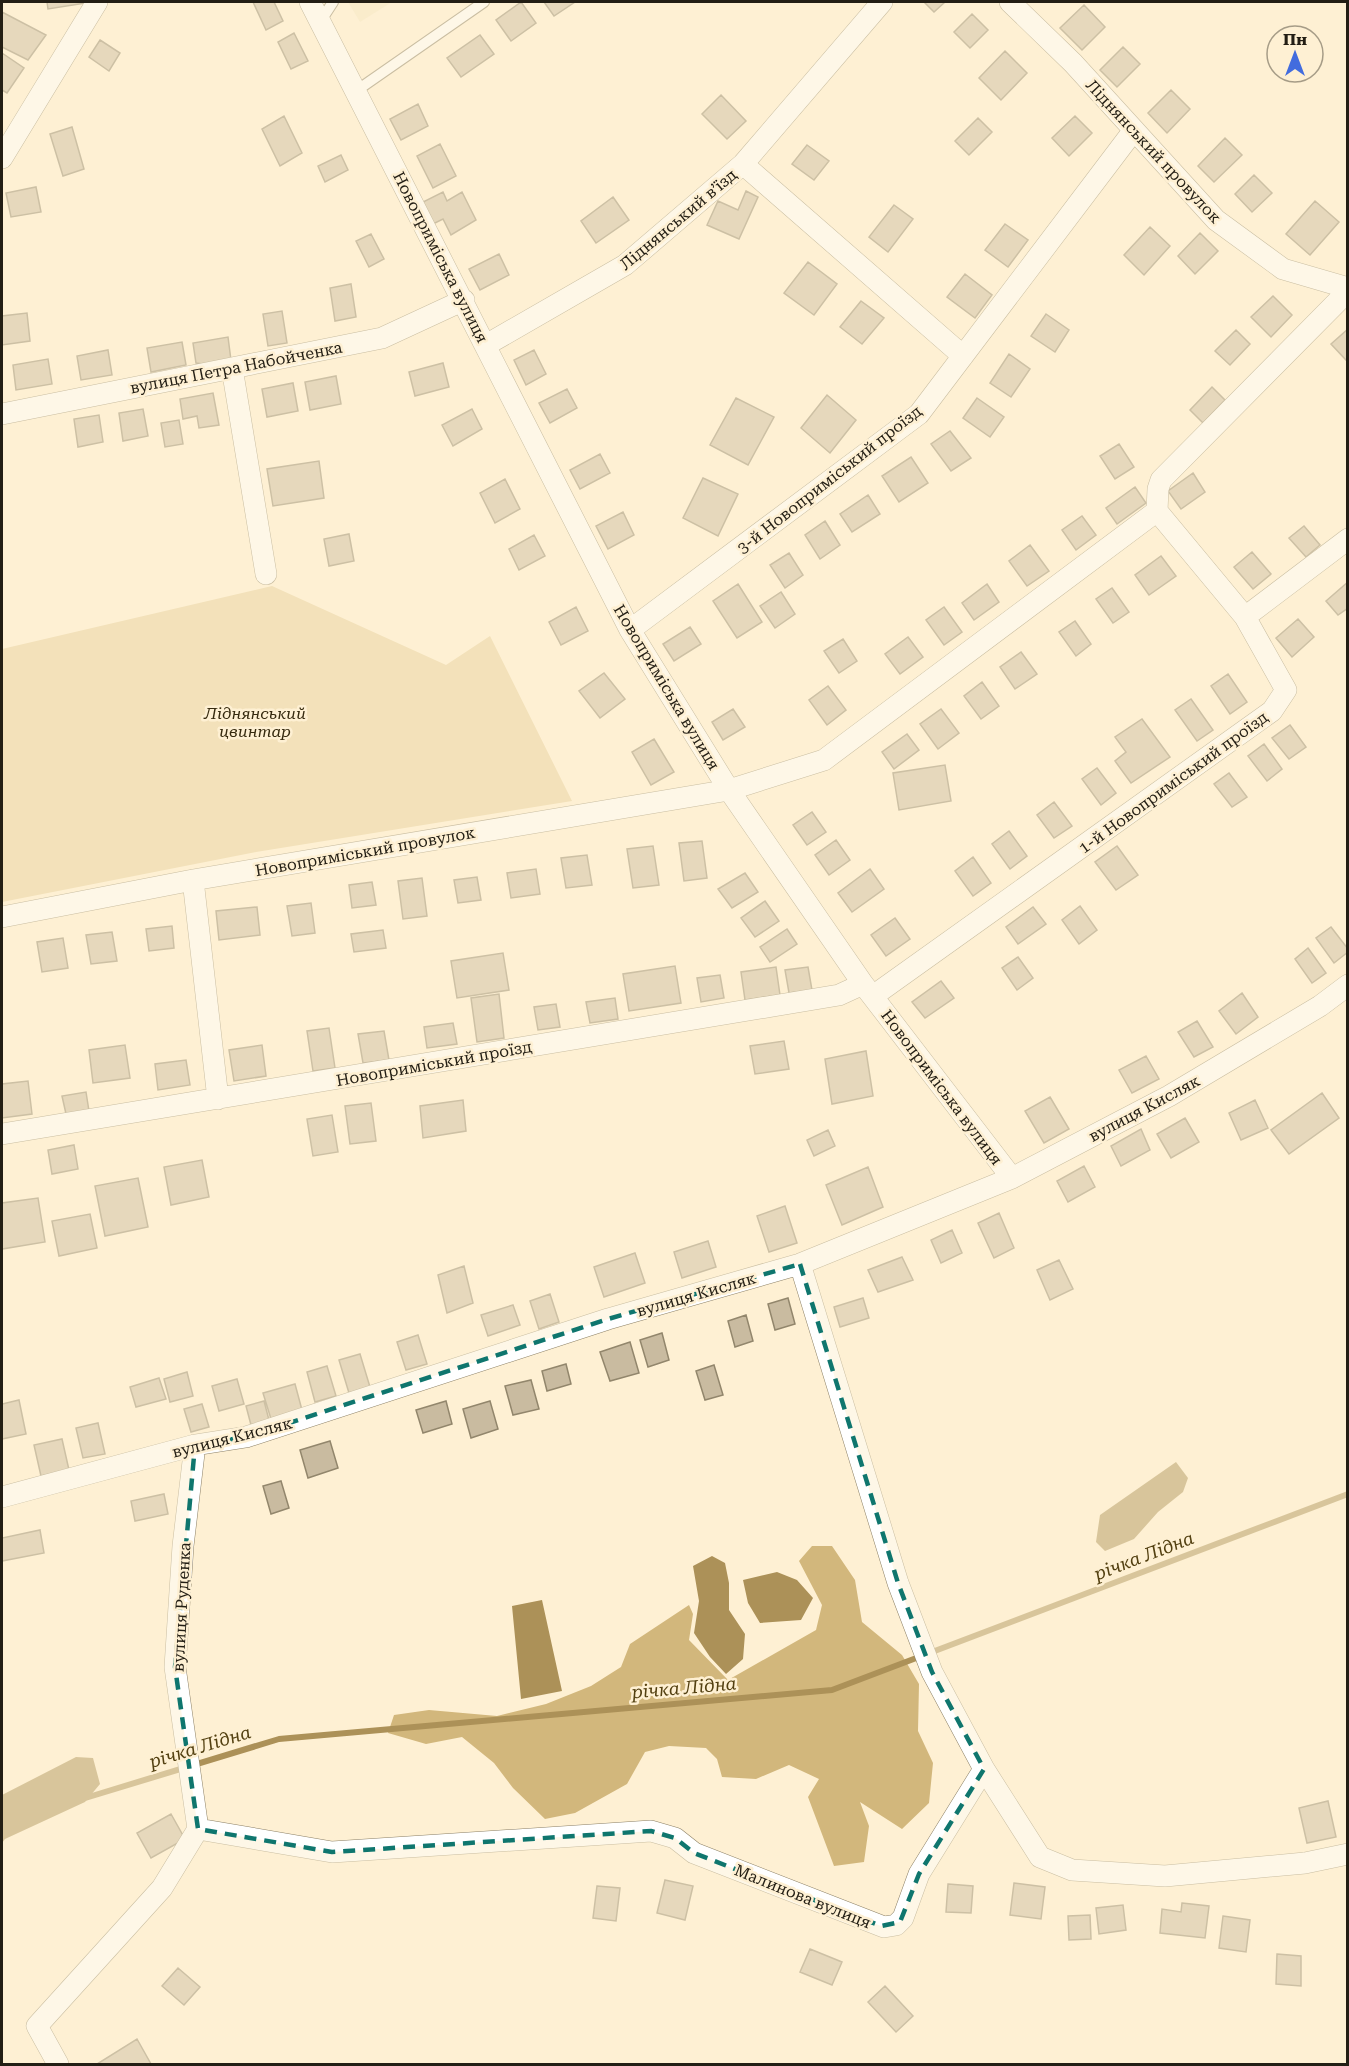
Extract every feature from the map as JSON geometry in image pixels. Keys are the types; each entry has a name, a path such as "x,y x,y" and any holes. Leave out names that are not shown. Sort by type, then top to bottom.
{"street":[{"path":"2,158 97,2"},
{"name":"Новоприміська вулиця","path":"310,2 464,300 630,630 729,790 868,990 1012,1178"},
{"name":"Ліднянський в’їзд","path":"486,345 625,265 743,164 882,2"},
{"name":"Ліднянський провулок","path":"1010,2 1072,63 1216,220 1283,269 1347,290"},
{"name":"3-й Новоприміський проїзд","path":"630,630 919,414 1134,130"},
{"name":"Ліднянський в’їзд","path":"743,164 963,356"},
{"path":"729,790 824,760 1156,511 1161,480 1347,290"},
{"name":"вулиця Петра Набойченка","path":"2,414 382,338 464,300"},
{"path":"232,368 266,574"},
{"name":"1-й Новоприміський проїзд","path":"868,990 1272,711 1286,690 1245,617 1156,511"},
{"path":"1245,617 1347,539"},
{"name":"Новоприміський провулок","path":"2,917 193,880 729,790"},
{"path":"193,880 218,1100"},
{"name":"вулиця Кисляк","path":"2,1497 195,1445 246,1437 608,1319 800,1264 1012,1178 1169,1096 1320,1006 1347,985"},
{"name":"Новоприміський проїзд","path":"2,1134 218,1100 868,990"},
{"path":"800,1264 898,1583 932,1672 984,1770 1040,1857 1072,1870 1166,1876 1305,1863 1347,1854"},
{"name":"вулиця Руденка","path":"195,1445 183,1546 176,1667 198,1829"},
{"name":"Малинова вулиця","path":"198,1829 332,1852 651,1831 675,1838 694,1853 879,1926 889,1927 903,1918 919,1874 984,1770"},
{"path":"58,2064 37,2026 162,1888 198,1829"}],"lane":[{"path":"320,22 333,2"},
{"path":"356,91 484,2"}],"highlighted area":[{"path":"800,1264 898,1583 932,1672 984,1769 919,1874 900,1922 881,1926 694,1853 675,1838 651,1831 332,1852 198,1829 175,1667 195,1445 246,1437 608,1319"}],"shaded area":[{"path":"348,2 392,2 360,22"},
{"path":"1176,1462 1188,1478 1183,1492 1158,1512 1134,1539 1105,1551 1096,1542 1100,1515"},
{"path":"812,1546 832,1546 855,1580 862,1622 902,1655 919,1684 918,1731 933,1763 929,1803 902,1829 860,1802 869,1826 864,1862 834,1866 808,1797 819,1779 789,1765 756,1779 722,1777 717,1759 706,1748 669,1746 645,1752 627,1784 575,1813 545,1819 513,1788 494,1763 462,1737 426,1744 388,1733 394,1715 429,1710 497,1716 546,1704 591,1686 621,1667 630,1644 689,1605 693,1614 689,1640 728,1680 816,1630 822,1605 799,1561"},
{"path":"712,1556 725,1563 729,1583 729,1610 745,1634 743,1659 726,1674 710,1657 694,1633 699,1601 693,1566"},
{"path":"777,1572 797,1580 813,1598 801,1620 760,1623 748,1603 743,1580"},
{"path":"542,1600 562,1691 521,1699 512,1606"},
{"path":"76,1757 93,1758 100,1784 85,1802 5,1839 2,1843 2,1795"}],"green space":[{"name":"Ліднянський цвинтар","path":"272,586 446,665 490,636 572,801 256,852 2,902 2,649"}],"building":[{"path":"47,2 92,2 48,9"},
{"path":"253,2 274,2 283,21 266,30"},
{"path":"521,2 536,23 511,41 496,20"},
{"path":"544,2 575,2 554,16"},
{"path":"924,2 945,2 934,12"},
{"path":"1084,5 1105,27 1082,50 1060,28"},
{"path":"2,12 46,35 28,60 2,47"},
{"path":"972,14 988,30 970,48 954,32"},
{"path":"294,33 308,61 291,69 278,42"},
{"path":"480,35 494,54 461,77 447,58"},
{"path":"100,40 120,53 109,71 89,57"},
{"path":"1123,47 1140,64 1117,87 1100,70"},
{"path":"1005,51 1027,73 1001,100 979,78"},
{"path":"2,53 24,68 7,93 2,90"},
{"path":"1171,90 1190,109 1167,133 1148,113"},
{"path":"721,95 746,121 727,139 702,114"},
{"path":"418,104 428,126 401,140 390,119"},
{"path":"284,116 302,153 280,166 262,129"},
{"path":"1075,116 1092,133 1069,156 1052,138"},
{"path":"978,118 992,132 969,155 955,141"},
{"path":"72,127 84,169 63,176 50,134"},
{"path":"1225,138 1242,155 1214,182 1198,166"},
{"path":"440,144 456,176 433,188 417,156"},
{"path":"807,145 829,161 814,180 792,164"},
{"path":"341,155 348,170 325,182 318,166"},
{"path":"1254,175 1272,193 1252,212 1235,194"},
{"path":"36,187 41,212 11,217 6,193"},
{"path":"746,191 758,197 739,239 707,225 718,201 738,210"},
{"path":"443,192 447,201 462,192 476,220 451,235 443,219 433,224 423,202"},
{"path":"613,197 629,220 596,243 581,221"},
{"path":"1315,201 1339,222 1310,255 1286,234"},
{"path":"894,205 913,219 888,252 869,237"},
{"path":"1005,224 1028,240 1008,267 985,250"},
{"path":"1150,227 1170,246 1144,275 1124,255"},
{"path":"1200,233 1218,251 1195,274 1178,256"},
{"path":"371,234 384,259 369,267 356,241"},
{"path":"499,254 509,275 480,290 469,269"},
{"path":"808,262 837,284 814,315 784,293"},
{"path":"965,274 992,295 975,318 947,297"},
{"path":"351,284 356,317 335,321 330,288"},
{"path":"1273,296 1292,315 1271,337 1251,317"},
{"path":"861,301 884,318 862,344 840,327"},
{"path":"282,311 287,343 268,346 263,314"},
{"path":"27,313 30,341 2,345 2,316"},
{"path":"1046,314 1069,330 1055,352 1031,336"},
{"path":"1348,329 1348,359 1346,360 1331,344"},
{"path":"1236,330 1250,344 1230,365 1215,351"},
{"path":"228,337 232,368 196,363 193,343"},
{"path":"182,342 186,365 151,372 147,348"},
{"path":"108,350 112,375 81,380 77,356"},
{"path":"534,350 546,374 526,385 514,360"},
{"path":"1009,354 1030,369 1011,397 990,383"},
{"path":"48,359 52,384 16,390 13,365"},
{"path":"443,363 449,387 415,396 409,372"},
{"path":"336,376 341,404 310,410 305,382"},
{"path":"293,383 298,411 267,417 262,389"},
{"path":"1212,387 1225,400 1203,423 1190,410"},
{"path":"567,389 577,408 550,423 539,403"},
{"path":"213,393 219,425 199,428 197,416 183,419 180,399"},
{"path":"827,395 856,420 830,453 801,428"},
{"path":"736,398 774,417 748,465 710,445"},
{"path":"977,398 1004,417 990,437 963,418"},
{"path":"143,409 148,436 123,441 119,413"},
{"path":"472,409 482,429 453,446 442,425"},
{"path":"99,415 103,442 78,447 74,419"},
{"path":"179,420 183,444 165,447 161,423"},
{"path":"950,431 971,458 951,471 931,444"},
{"path":"1119,444 1134,467 1115,479 1100,456"},
{"path":"600,454 610,473 580,489 570,470"},
{"path":"911,457 928,483 899,502 882,476"},
{"path":"319,461 324,498 273,506 267,469"},
{"path":"1193,473 1205,492 1181,509 1168,491"},
{"path":"703,478 738,494 718,536 683,518"},
{"path":"505,479 520,509 495,523 480,493"},
{"path":"1135,487 1146,503 1117,524 1106,508"},
{"path":"868,495 880,514 852,532 840,514"},
{"path":"623,512 634,535 608,549 596,526"},
{"path":"1082,516 1096,535 1076,550 1062,530"},
{"path":"825,521 840,545 820,559 805,535"},
{"path":"1304,526 1320,545 1306,557 1289,538"},
{"path":"349,534 354,561 329,566 324,539"},
{"path":"534,535 545,556 519,570 509,549"},
{"path":"1030,545 1049,571 1027,586 1009,561"},
{"path":"1252,552 1271,574 1253,589 1234,567"},
{"path":"789,553 803,575 785,588 770,565"},
{"path":"1161,556 1176,576 1149,595 1135,575"},
{"path":"1348,582 1348,608 1338,615 1326,601"},
{"path":"738,584 762,622 737,638 713,601"},
{"path":"987,584 999,602 974,620 962,603"},
{"path":"1112,588 1129,612 1113,623 1096,599"},
{"path":"781,592 795,614 775,628 760,606"},
{"path":"576,607 588,631 561,645 549,622"},
{"path":"944,607 962,632 944,645 926,620"},
{"path":"1298,619 1314,637 1292,657 1276,638"},
{"path":"1075,621 1091,644 1076,656 1059,632"},
{"path":"690,627 701,644 674,661 663,644"},
{"path":"908,637 923,657 900,674 885,654"},
{"path":"843,639 857,661 839,673 824,651"},
{"path":"1021,652 1037,674 1015,689 1000,667"},
{"path":"604,673 625,699 600,718 579,691"},
{"path":"1228,674 1247,702 1230,714 1211,686"},
{"path":"982,682 999,706 981,719 964,696"},
{"path":"828,686 846,710 827,725 809,700"},
{"path":"1191,699 1213,730 1197,741 1175,710"},
{"path":"733,709 745,727 723,740 712,722"},
{"path":"941,709 959,733 938,749 920,724"},
{"path":"1142,719 1170,757 1131,783 1115,761 1126,752 1115,737"},
{"path":"1290,725 1306,747 1289,759 1272,738"},
{"path":"907,734 919,750 894,769 882,752"},
{"path":"654,739 674,772 651,785 632,752"},
{"path":"1264,744 1282,769 1267,781 1248,756"},
{"path":"945,765 951,801 899,810 893,773"},
{"path":"1097,768 1116,793 1101,805 1082,779"},
{"path":"1229,773 1247,797 1232,807 1214,784"},
{"path":"1054,802 1072,826 1054,838 1037,815"},
{"path":"812,812 826,832 807,845 793,825"},
{"path":"1009,831 1027,856 1010,869 992,844"},
{"path":"836,840 850,860 829,875 815,855"},
{"path":"702,841 707,878 684,881 679,843"},
{"path":"653,846 659,885 633,888 627,849"},
{"path":"1117,846 1138,875 1116,890 1095,862"},
{"path":"587,855 592,885 566,888 561,858"},
{"path":"973,857 991,883 973,896 955,871"},
{"path":"536,869 540,894 511,898 507,873"},
{"path":"870,869 884,889 852,912 838,893"},
{"path":"745,873 758,892 732,908 718,889"},
{"path":"477,877 481,900 458,903 454,880"},
{"path":"422,878 427,916 403,919 398,881"},
{"path":"372,882 376,905 352,908 349,885"},
{"path":"765,901 779,921 755,937 741,918"},
{"path":"311,903 315,933 292,936 287,906"},
{"path":"1080,906 1097,930 1079,944 1062,920"},
{"path":"257,907 260,935 219,940 216,911"},
{"path":"1033,907 1046,924 1018,944 1006,927"},
{"path":"895,918 910,939 886,956 871,935"},
{"path":"172,926 174,948 149,951 146,929"},
{"path":"1331,927 1348,949 1348,952 1334,963 1316,938"},
{"path":"787,929 797,944 770,962 760,947"},
{"path":"383,930 386,948 354,952 351,934"},
{"path":"112,932 117,961 91,964 86,935"},
{"path":"63,938 68,968 42,972 37,942"},
{"path":"1308,948 1326,973 1312,983 1295,959"},
{"path":"503,953 509,990 457,998 451,961"},
{"path":"1018,957 1033,978 1017,990 1002,968"},
{"path":"675,966 681,1003 629,1011 623,974"},
{"path":"776,967 780,995 745,1000 741,972"},
{"path":"808,967 812,990 789,993 785,970"},
{"path":"720,975 724,998 701,1002 697,978"},
{"path":"941,981 954,998 925,1018 912,1002"},
{"path":"1242,993 1258,1017 1236,1034 1219,1011"},
{"path":"499,994 504,1038 477,1042 471,998"},
{"path":"615,998 618,1019 590,1023 586,1002"},
{"path":"556,1004 560,1027 538,1030 534,1007"},
{"path":"1197,1021 1213,1047 1194,1057 1178,1032"},
{"path":"453,1023 457,1044 427,1048 424,1027"},
{"path":"329,1028 335,1068 313,1071 307,1031"},
{"path":"384,1031 389,1060 363,1063 358,1034"},
{"path":"784,1041 789,1069 755,1074 750,1046"},
{"path":"125,1045 130,1078 93,1083 89,1050"},
{"path":"262,1045 266,1076 234,1081 229,1050"},
{"path":"866,1051 873,1096 832,1104 825,1059"},
{"path":"1146,1056 1159,1079 1132,1093 1119,1070"},
{"path":"186,1060 190,1085 158,1090 155,1064"},
{"path":"28,1081 32,1114 2,1118 2,1084"},
{"path":"86,1092 89,1111 66,1114 62,1096"},
{"path":"1322,1093 1339,1118 1289,1154 1271,1130"},
{"path":"1050,1097 1069,1129 1044,1143 1025,1111"},
{"path":"463,1100 466,1131 423,1138 420,1106"},
{"path":"1255,1100 1268,1128 1241,1140 1229,1113"},
{"path":"371,1103 376,1141 350,1144 345,1106"},
{"path":"332,1115 338,1152 313,1156 307,1119"},
{"path":"1185,1118 1199,1142 1171,1158 1157,1134"},
{"path":"1141,1129 1150,1150 1121,1166 1111,1146"},
{"path":"828,1130 835,1146 814,1156 807,1140"},
{"path":"74,1145 78,1169 52,1174 48,1150"},
{"path":"202,1160 209,1197 171,1205 164,1167"},
{"path":"1084,1166 1095,1187 1068,1202 1057,1181"},
{"path":"868,1167 883,1207 842,1225 826,1185"},
{"path":"138,1178 148,1227 105,1236 95,1186"},
{"path":"38,1198 45,1242 2,1249 2,1203"},
{"path":"785,1206 797,1243 769,1252 757,1216"},
{"path":"999,1213 1014,1248 994,1258 978,1223"},
{"path":"90,1214 97,1248 59,1256 52,1221"},
{"path":"952,1230 962,1253 941,1263 931,1240"},
{"path":"708,1241 716,1267 682,1278 674,1252"},
{"path":"635,1253 645,1283 604,1297 594,1267"},
{"path":"902,1257 913,1280 878,1292 868,1270"},
{"path":"1059,1260 1073,1289 1050,1300 1037,1270"},
{"path":"464,1266 473,1303 447,1313 438,1275"},
{"path":"550,1294 559,1322 539,1329 530,1301"},
{"path":"788,1298 795,1324 775,1330 768,1304"},
{"path":"863,1298 869,1318 840,1327 834,1307"},
{"path":"513,1305 520,1325 488,1336 481,1315"},
{"path":"746,1315 753,1341 735,1347 728,1321"},
{"path":"662,1333 669,1360 648,1367 640,1340"},
{"path":"418,1335 427,1364 406,1370 397,1342"},
{"path":"630,1342 639,1373 610,1381 600,1352"},
{"path":"360,1354 370,1387 349,1393 339,1360"},
{"path":"566,1364 571,1384 547,1391 542,1371"},
{"path":"714,1365 723,1395 705,1400 696,1371"},
{"path":"327,1366 336,1396 315,1402 307,1372"},
{"path":"187,1372 193,1396 170,1402 164,1379"},
{"path":"159,1378 166,1399 136,1407 130,1387"},
{"path":"237,1379 244,1404 219,1411 212,1386"},
{"path":"531,1380 539,1409 513,1415 505,1386"},
{"path":"295,1384 302,1410 271,1419 263,1393"},
{"path":"19,1400 26,1434 2,1439 2,1404"},
{"path":"264,1401 269,1420 251,1425 246,1406"},
{"path":"446,1401 452,1424 423,1433 416,1410"},
{"path":"490,1401 498,1429 471,1438 463,1409"},
{"path":"202,1404 209,1427 191,1432 184,1409"},
{"path":"98,1423 105,1454 83,1458 76,1428"},
{"path":"62,1439 69,1470 41,1476 34,1445"},
{"path":"330,1441 338,1468 308,1478 300,1450"},
{"path":"281,1481 289,1508 271,1514 263,1486"},
{"path":"164,1494 168,1514 135,1521 131,1501"},
{"path":"40,1530 44,1553 2,1561 2,1538"},
{"path":"1328,1801 1336,1837 1307,1843 1299,1808"},
{"path":"171,1814 185,1839 151,1858 137,1833"},
{"path":"665,1880 693,1886 685,1920 657,1913"},
{"path":"1014,1883 1045,1887 1041,1919 1010,1915"},
{"path":"948,1884 973,1886 971,1913 946,1912"},
{"path":"597,1886 620,1888 616,1921 593,1918"},
{"path":"1182,1903 1209,1906 1205,1938 1160,1933 1162,1909 1181,1912"},
{"path":"1123,1905 1126,1930 1099,1934 1096,1908"},
{"path":"1090,1915 1091,1939 1069,1940 1068,1916"},
{"path":"1223,1916 1250,1920 1246,1952 1219,1948"},
{"path":"810,1949 842,1962 832,1985 800,1972"},
{"path":"1277,1954 1301,1956 1301,1986 1276,1984"},
{"path":"178,1968 200,1987 184,2005 162,1986"},
{"path":"885,1986 913,2016 896,2032 868,2002"},
{"path":"137,2039 151,2064 97,2064"}],"waterway":[{"name":"річка Лідна","path":"82,1799 279,1739 832,1690 1348,1494"}]}
